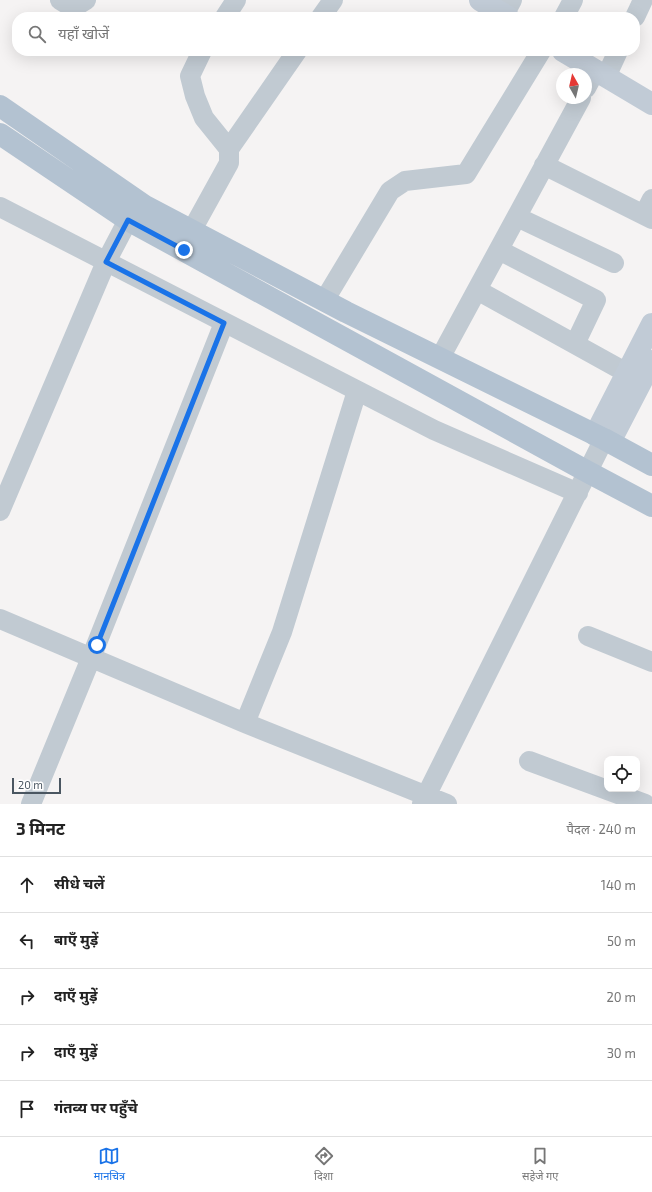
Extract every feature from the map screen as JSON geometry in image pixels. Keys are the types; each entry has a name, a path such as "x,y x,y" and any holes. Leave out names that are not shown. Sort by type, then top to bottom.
{"main road":[{"path":"0,106 145,206 324,300 603,439 652,465"},
{"path":"0,134 128,220 652,506"}],"street":[{"path":"60,0 73,8 86,0"},
{"path":"228,12 236,0"},
{"path":"325,12 333,0"},
{"path":"480,0 508,11"},
{"path":"567,12 573,0"},
{"path":"637,12 643,0"},
{"path":"192,230 229,162 228,149 204,118 194,96 190,76 200,56"},
{"path":"228,149 293,56"},
{"path":"324,300 390,191 405,181 466,174 538,56"},
{"path":"569,56 596,79 652,104"},
{"path":"596,79 614,56"},
{"path":"440,358 577,104"},
{"path":"544,165 649,211"},
{"path":"0,207 434,430 578,492"},
{"path":"517,217 614,263"},
{"path":"0,511 106,262 128,220"},
{"path":"499,250 596,300 575,344"},
{"path":"477,290 627,373"},
{"path":"31,804 91,658 224,323"},
{"path":"423,800 588,472 603,439 627,373 652,324"},
{"path":"603,439 652,361"},
{"path":"245,723 282,632 357,391"},
{"path":"0,619 423,800 446,804"},
{"path":"588,636 652,662"},
{"path":"529,760 646,804"}],"route":[{"path":"97,645 224,323 106,262 128,220 184,250"}]}
